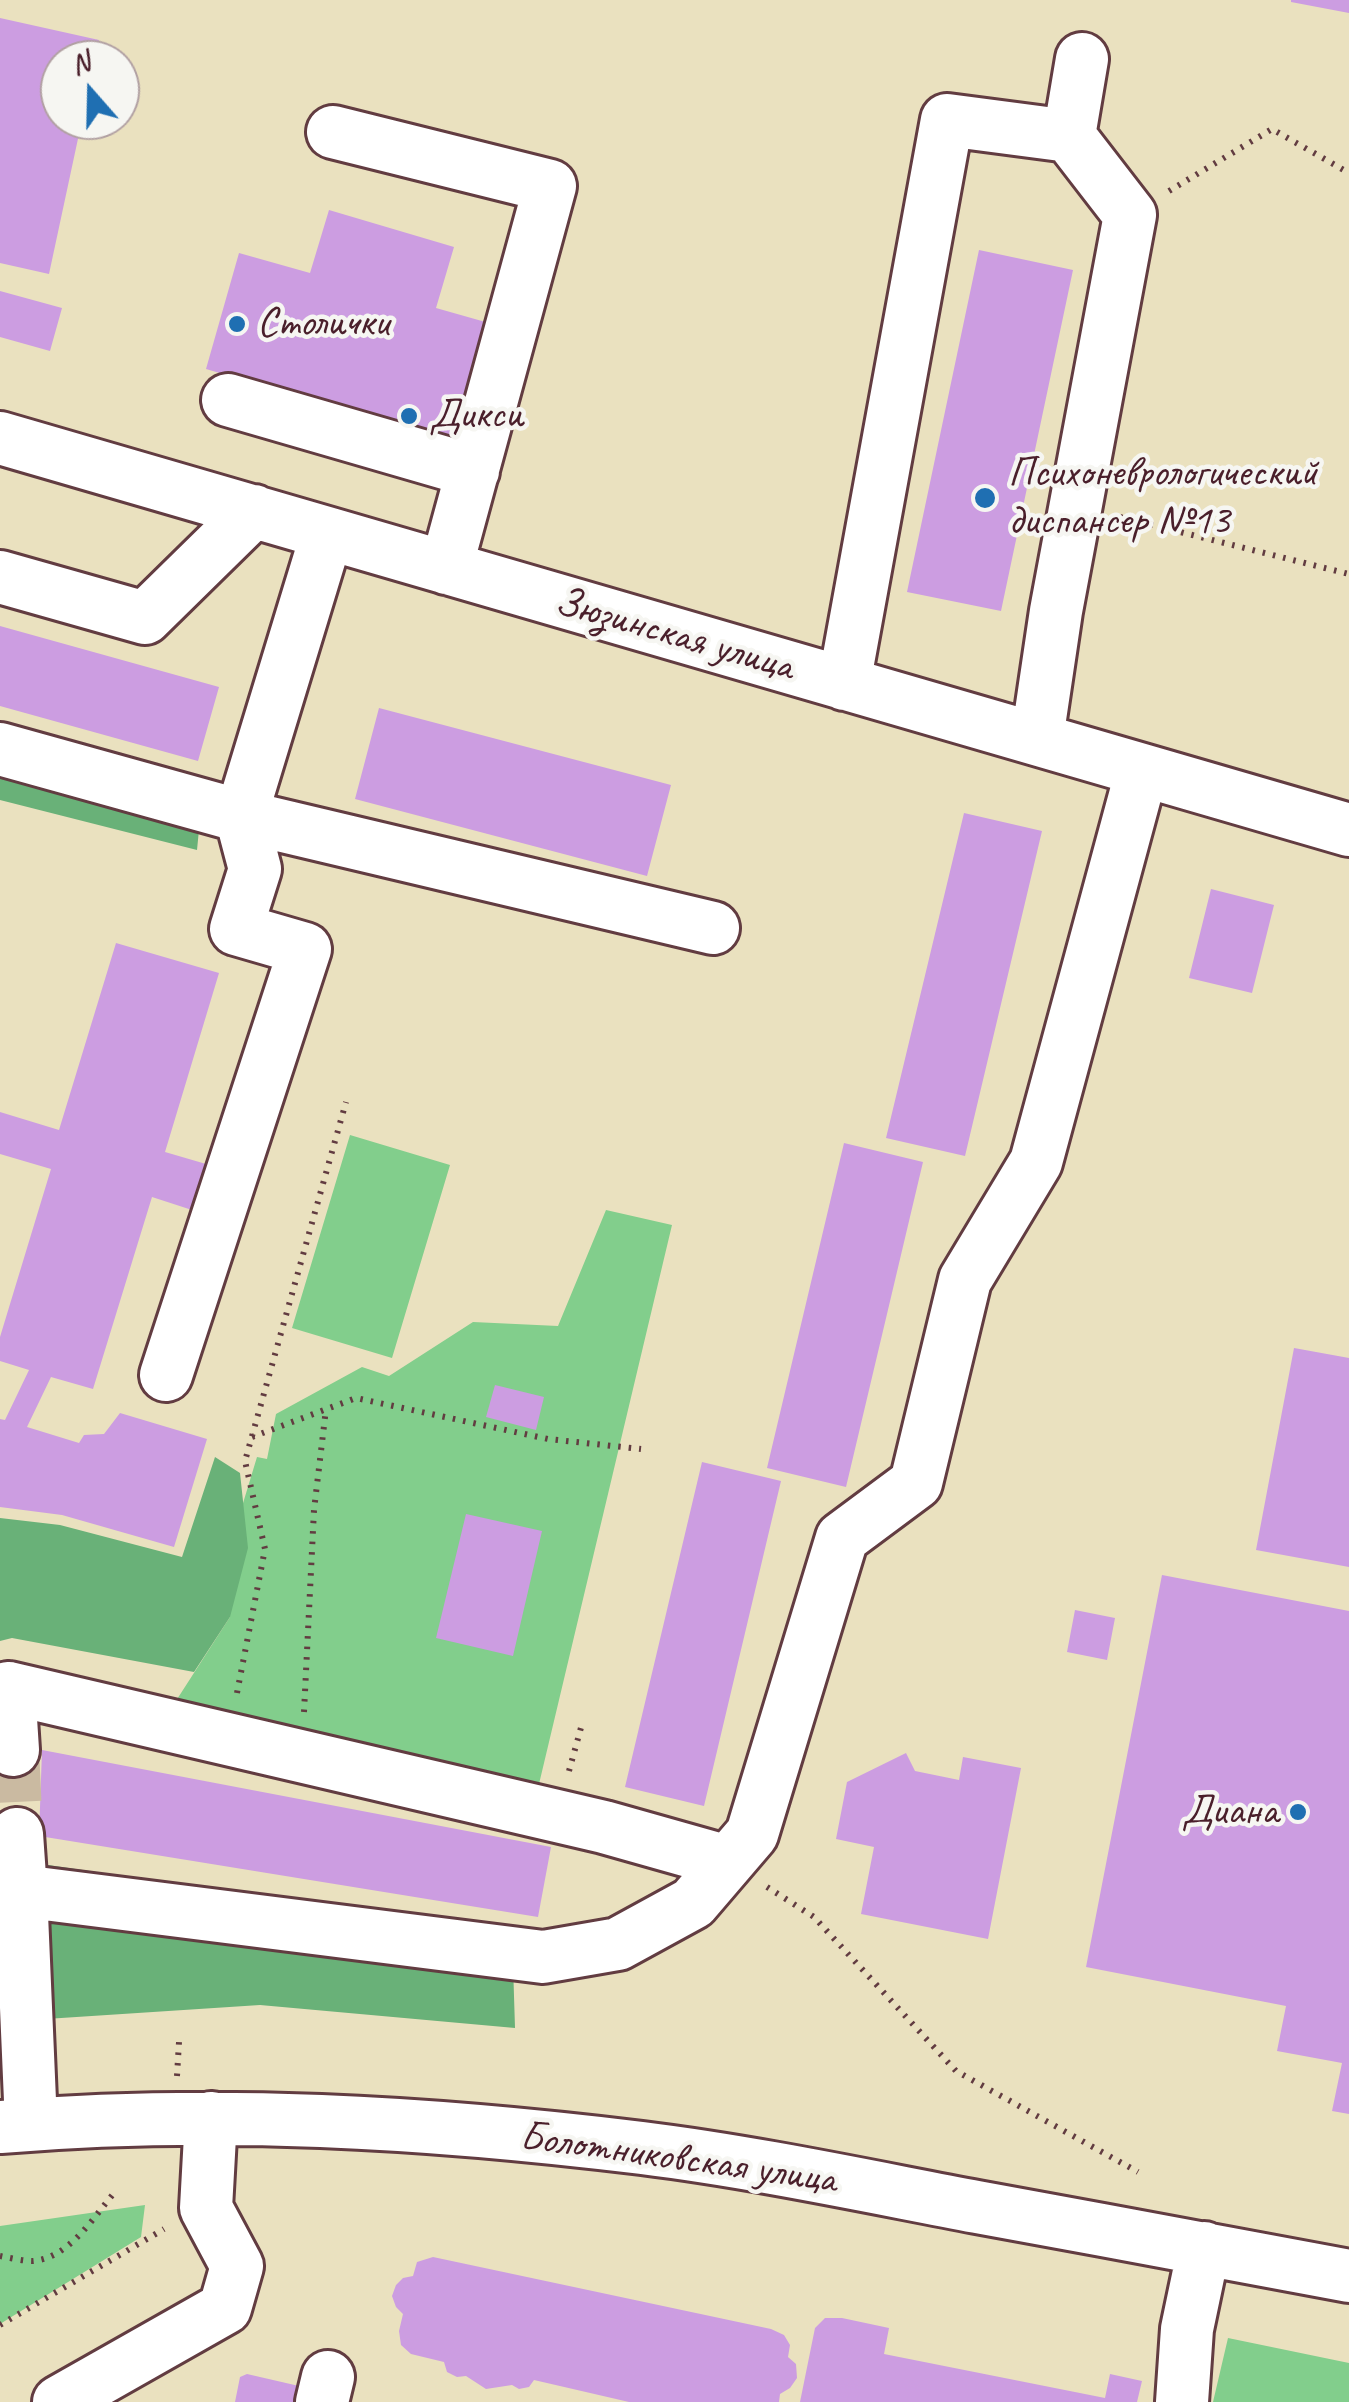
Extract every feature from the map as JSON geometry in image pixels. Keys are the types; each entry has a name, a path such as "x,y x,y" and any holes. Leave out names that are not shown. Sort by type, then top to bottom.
{"street":[{"path":"1070,136 1082,59"},
{"path":"844,684 946,120 1070,136 1130,215 1075,506 1037,740"},
{"path":"333,132 550,186 446,568"},
{"path":"228,400 473,471"},
{"name":"Зюзинская улица","path":"0,438 1349,830"},
{"path":"0,577 145,618 254,511"},
{"path":"166,1375 305,949 236,929 255,869 242,816 327,534"},
{"path":"0,749 242,816 714,928"},
{"path":"10,1894 543,1957 618,1944 693,1903 752,1834 842,1538 916,1483 966,1280 1036,1162 1142,770"},
{"path":"13,1750 4,1689 604,1827 728,1862"},
{"path":"15,2126 10,1894 18,1834"},
{"path":"59,2402 225,2308 237,2266 206,2208 212,2118"},
{"name":"Болотниковская улица","path":"15,2126 212,2118 371,2125 644,2148 1349,2276"},
{"path":"1182,2402 1187,2329 1204,2248"}],"path":[{"path":"1130,215 1272,129 1349,174"},
{"path":"1075,506 1349,574"},
{"path":"228,1739 266,1549 245,1462 346,1102"},
{"path":"252,1437 356,1398 548,1439 641,1450"},
{"path":"291,1754 304,1715 314,1510 326,1409"},
{"path":"728,1862 814,1917 956,2071 1138,2172"},
{"path":"0,2256 34,2261 62,2252 114,2193"},
{"path":"0,2326 171,2225"}],"green space":[{"path":"0,725 204,779 197,850 0,800"},
{"path":"350,1135 450,1165 392,1358 292,1328"},
{"path":"606,1210 672,1225 539,1784 172,1707 230,1617 214,1599 257,1457 267,1459 276,1414 362,1367 389,1376 473,1322 558,1326"},
{"path":"215,1457 240,1473 248,1548 230,1617 194,1672 12,1638 0,1641 0,1518 60,1525 182,1557"},
{"path":"41,1864 512,1932 515,2028 260,2005 0,2022 0,1874"},
{"path":"145,2205 141,2237 0,2324 0,2226"},
{"path":"1228,2338 1349,2363 1349,2402 1213,2402"}],"building":[{"path":"1349,0 1349,13 1291,2"},
{"path":"0,18 99,40 40,40 40,140 78,140 49,274 0,263"},
{"path":"329,210 454,247 436,308 503,327 468,445 206,369 239,253 310,273"},
{"path":"979,250 1073,270 1001,611 907,592"},
{"path":"0,291 62,308 50,351 0,337"},
{"path":"0,626 219,687 198,761 0,706"},
{"path":"379,708 671,785 647,876 355,799"},
{"path":"964,813 1042,831 965,1156 886,1138"},
{"path":"1211,889 1274,905 1252,993 1189,978"},
{"path":"116,943 219,973 165,1152 206,1164 192,1210 152,1197 93,1389 51,1377 27,1427 79,1443 84,1435 104,1434 120,1413 207,1439 174,1547 62,1515 0,1507 0,1419 5,1420 29,1370 0,1361 0,1337 51,1169 0,1154 0,1112 59,1130"},
{"path":"844,1143 923,1162 846,1487 767,1468"},
{"path":"1294,1348 1349,1358 1349,1567 1256,1550"},
{"path":"495,1385 544,1397 536,1430 486,1417"},
{"path":"702,1462 781,1481 704,1806 625,1787"},
{"path":"466,1514 542,1531 513,1656 436,1638"},
{"path":"1162,1575 1349,1611 1349,2114 1332,2111 1342,2063 1277,2051 1286,2006 1086,1967"},
{"path":"1075,1610 1115,1618 1107,1660 1067,1652"},
{"path":"42,1750 551,1847 538,1917 39,1836"},
{"path":"906,1753 915,1771 959,1780 963,1757 1021,1768 988,1939 861,1914 874,1847 836,1839 847,1782"},
{"path":"433,2257 771,2329 784,2335 790,2345 788,2357 796,2364 797,2378 780,2394 779,2402 629,2402 534,2380 529,2387 519,2389 512,2385 486,2389 466,2376 447,2372 444,2362 411,2354 401,2345 403,2314 392,2296 396,2285 413,2276 417,2262"},
{"path":"825,2318 889,2328 884,2354 1105,2398 1110,2374 1142,2381 1137,2402 800,2402 815,2328"},
{"path":"247,2374 299,2386 302,2402 235,2402 240,2377"}],"tunnel":[{"path":"13,1750 17,1834"}],"place":[{"name":"Столички","path":"237,324"},
{"name":"Дикси","path":"409,416"},
{"name":"Психоневрологический диспансер №13","path":"985,498"},
{"name":"Диана","path":"1298,1812"}]}
